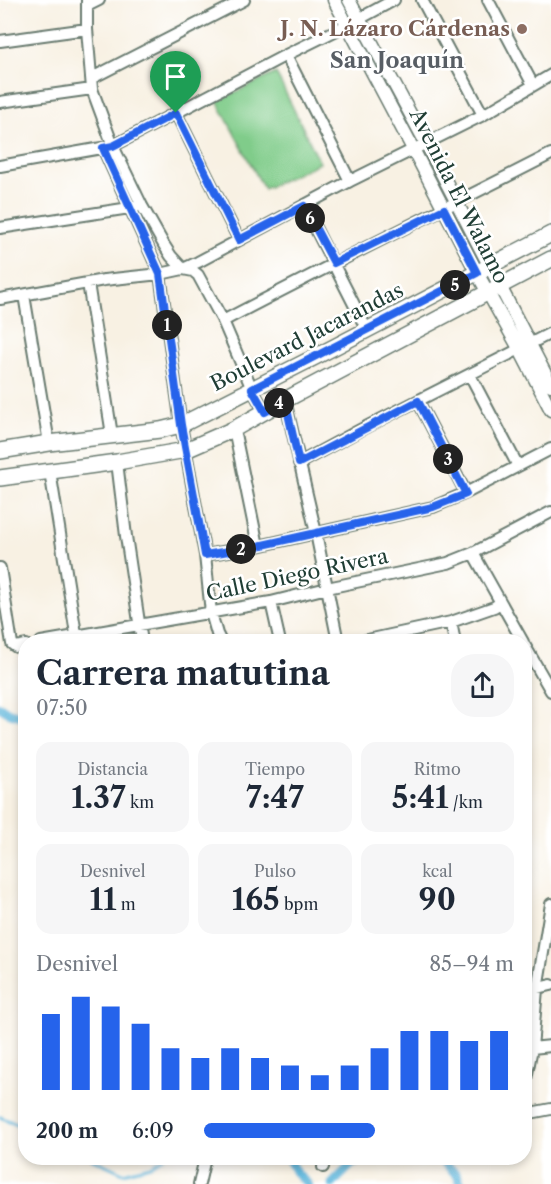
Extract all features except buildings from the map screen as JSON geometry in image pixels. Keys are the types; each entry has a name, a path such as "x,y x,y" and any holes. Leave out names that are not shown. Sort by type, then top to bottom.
{"main road":[{"name":"Boulevard Jacarandas","path":"0,451 160,430 181,425 551,234"},
{"name":"Boulevard Jacarandas","path":"0,478 186,450 234,429 551,259"}],"street":[{"path":"99,0 87,3 92,83 108,147 130,208 160,274 181,425 217,634"},
{"path":"0,102 92,83 244,0"},
{"name":"Avenida El Walamo","path":"334,0 444,209 483,270 525,347 551,410"},
{"name":"Avenida El Walamo","path":"349,0 457,203 483,270"},
{"path":"0,166 108,147 394,0"},
{"path":"422,0 483,115"},
{"path":"488,0 533,85"},
{"path":"0,41 87,28"},
{"path":"286,55 350,181"},
{"path":"0,299 183,269 350,181 483,115 551,75"},
{"path":"176,113 239,240"},
{"path":"108,147 171,256 183,269 193,271 198,275 223,321 252,389 265,412"},
{"path":"223,321 551,154"},
{"path":"0,228 142,206"},
{"path":"304,206 367,330"},
{"path":"88,283 112,435"},
{"path":"24,295 49,443"},
{"path":"299,463 551,333"},
{"name":"Avenida El Walamo","path":"525,347 551,385"},
{"path":"470,375 518,466"},
{"path":"285,400 336,634"},
{"path":"418,401 466,494"},
{"path":"234,429 258,546"},
{"path":"205,555 258,546 433,507 466,494 551,449"},
{"path":"117,462 141,634"},
{"path":"50,471 76,634"},
{"name":"Calle Diego Rivera","path":"96,634 271,602 448,563 474,553 551,512"},
{"path":"474,553 518,634"},
{"path":"0,568 12,644 18,647"},
{"path":"271,602 277,634"},
{"path":"410,634 451,622 500,603"},
{"path":"451,622 453,634"},
{"path":"532,658 551,691"},
{"path":"551,904 537,989 532,1048 551,1046"},
{"path":"532,990 551,985"},
{"path":"532,1113 551,1109"},
{"path":"199,1184 203,1165"}],"green space":[{"path":"276,73 320,163 264,189 217,101"}],"waterway":[{"path":"0,707 18,715"},
{"path":"0,1117 18,1125"},
{"path":"106,1165 123,1173 152,1165"},
{"path":"292,1165 296,1173 308,1184"},
{"path":"332,1184 351,1165"},
{"path":"447,1165 457,1175 461,1184"}],"place":[{"name":"J. N. Lázaro Cárdenas","path":"522,29"}],"district":[{"name":"San Joaquín","path":"397,60"}],"route":[{"path":"176,113 239,240 304,206 334,263 444,209 477,273 252,389 265,412 285,400 299,463 418,401 466,494 433,507 258,546 205,555 181,425 160,274 103,148 113,146 176,113"}]}
